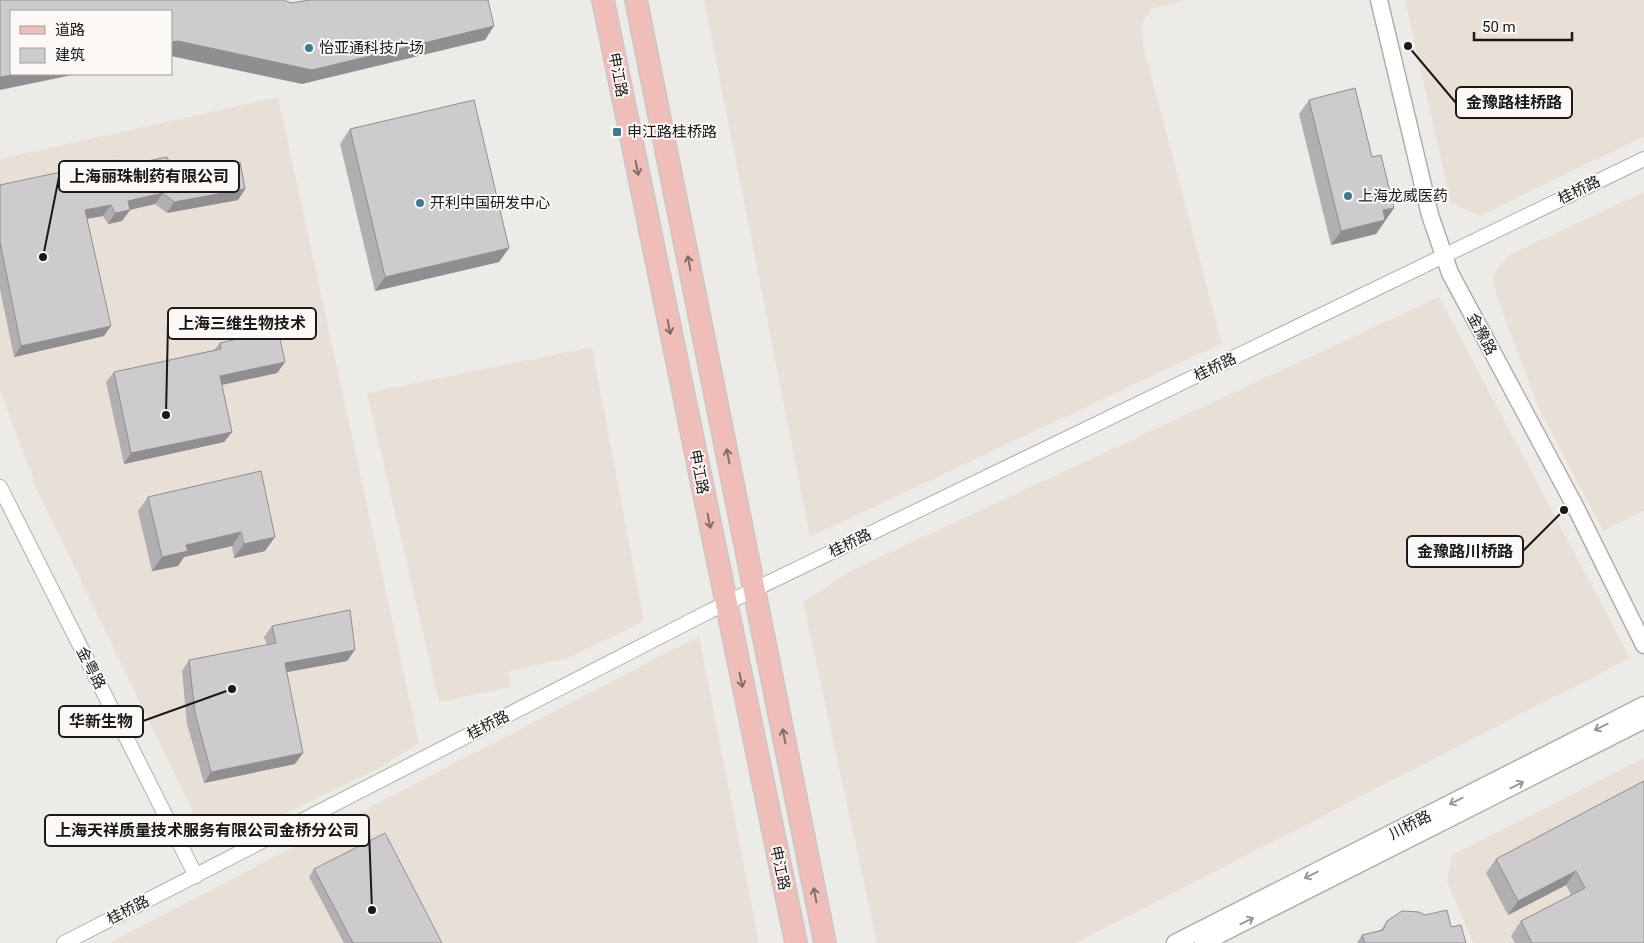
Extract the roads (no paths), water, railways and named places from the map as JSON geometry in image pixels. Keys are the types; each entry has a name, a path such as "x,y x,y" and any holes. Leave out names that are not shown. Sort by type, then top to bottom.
{"main road":[{"name":"申江路","path":"603,0 796,943"},
{"name":"申江路","path":"636,0 825,943"}],"street":[{"name":"金豫路","path":"1379,0 1430,216 1444,256 1459,291 1576,508 1644,645"},
{"name":"桂桥路","path":"64,943 755,589 1644,158"},
{"name":"金粤路","path":"0,487 196,876"},
{"name":"川桥路","path":"1175,943 1644,705"},
{"name":"川桥路","path":"1203,943 1644,720"}],"place":[{"name":"金豫路桂桥路","path":"1408,46"},
{"name":"怡亚通科技广场","path":"309,48"},
{"name":"申江路桂桥路","path":"617,132"},
{"name":"上海龙威医药","path":"1348,196"},
{"name":"开利中国研发中心","path":"420,203"},
{"name":"上海丽珠制药有限公司","path":"43,257"},
{"name":"上海三维生物技术","path":"166,415"},
{"name":"金豫路川桥路","path":"1564,510"},
{"name":"华新生物","path":"232,689"},
{"name":"上海天祥质量技术服务有限公司金桥分公司","path":"372,910"}]}
